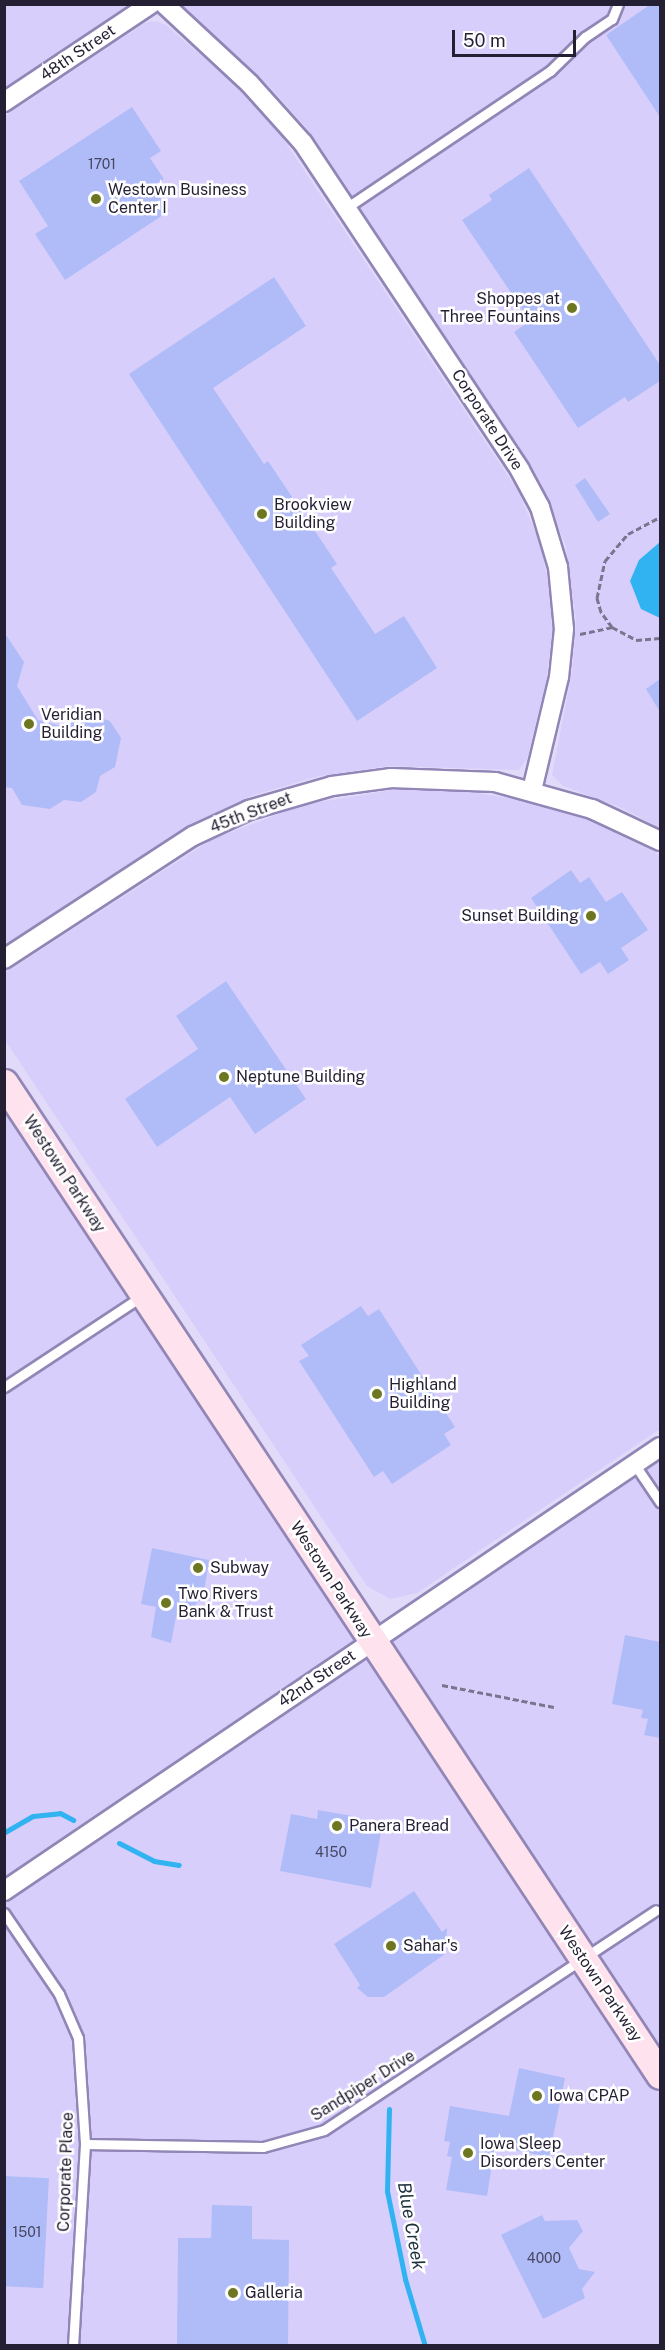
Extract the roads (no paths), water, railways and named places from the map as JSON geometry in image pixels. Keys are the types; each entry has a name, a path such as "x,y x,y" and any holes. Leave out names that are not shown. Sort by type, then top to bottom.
{"street":[{"name":"48th Street","path":"4,102 151,4"},
{"name":"Corporate Drive","path":"164,4 281,117 346,208 530,488 558,567 563,635 559,677 532,790"},
{"name":"45th Street","path":"4,960 193,836 278,800 332,786 391,778 464,779 532,790"},
{"path":"532,790 592,808 660,841"},
{"name":"Westown Parkway","path":"4,1083 660,2074"},
{"name":"42nd Street","path":"4,1890 660,1448"}],"lane":[{"path":"346,208 550,71 585,37 612,19 618,4"},
{"path":"4,1387 144,1294"},
{"path":"635,1465 660,1502"},
{"name":"Sandpiper Drive","path":"86,2144 241,2148 304,2138 350,2115 656,1910"},
{"name":"Corporate Place","path":"4,1913 60,1994 78,2038 86,2144 73,2346"}],"water":[{"path":"660,542 660,618 641,609 630,581 639,560"}],"waterway":[{"name":"Blue Creek","path":"5,1832 33,1816 60,1813 73,1820"},
{"name":"Blue Creek","path":"119,1843 154,1861 179,1865"},
{"name":"Blue Creek","path":"389,2109 387,2191 405,2279 425,2346"}],"place":[{"name":"Westown Business Center I","path":"96,199"},
{"name":"Shoppes at Three Fountains","path":"572,308"},
{"name":"Brookview Building","path":"262,514"},
{"name":"Veridian Building","path":"29,724"},
{"name":"Sunset Building","path":"591,916"},
{"name":"Neptune Building","path":"224,1077"},
{"name":"Highland Building","path":"377,1394"},
{"name":"Subway","path":"198,1568"},
{"name":"Two Rivers Bank & Trust","path":"166,1603"},
{"name":"Panera Bread","path":"337,1826"},
{"name":"Sahar's","path":"391,1946"},
{"name":"Iowa CPAP","path":"537,2096"},
{"name":"Iowa Sleep Disorders Center","path":"468,2153"},
{"name":"Galleria","path":"233,2293"}]}
